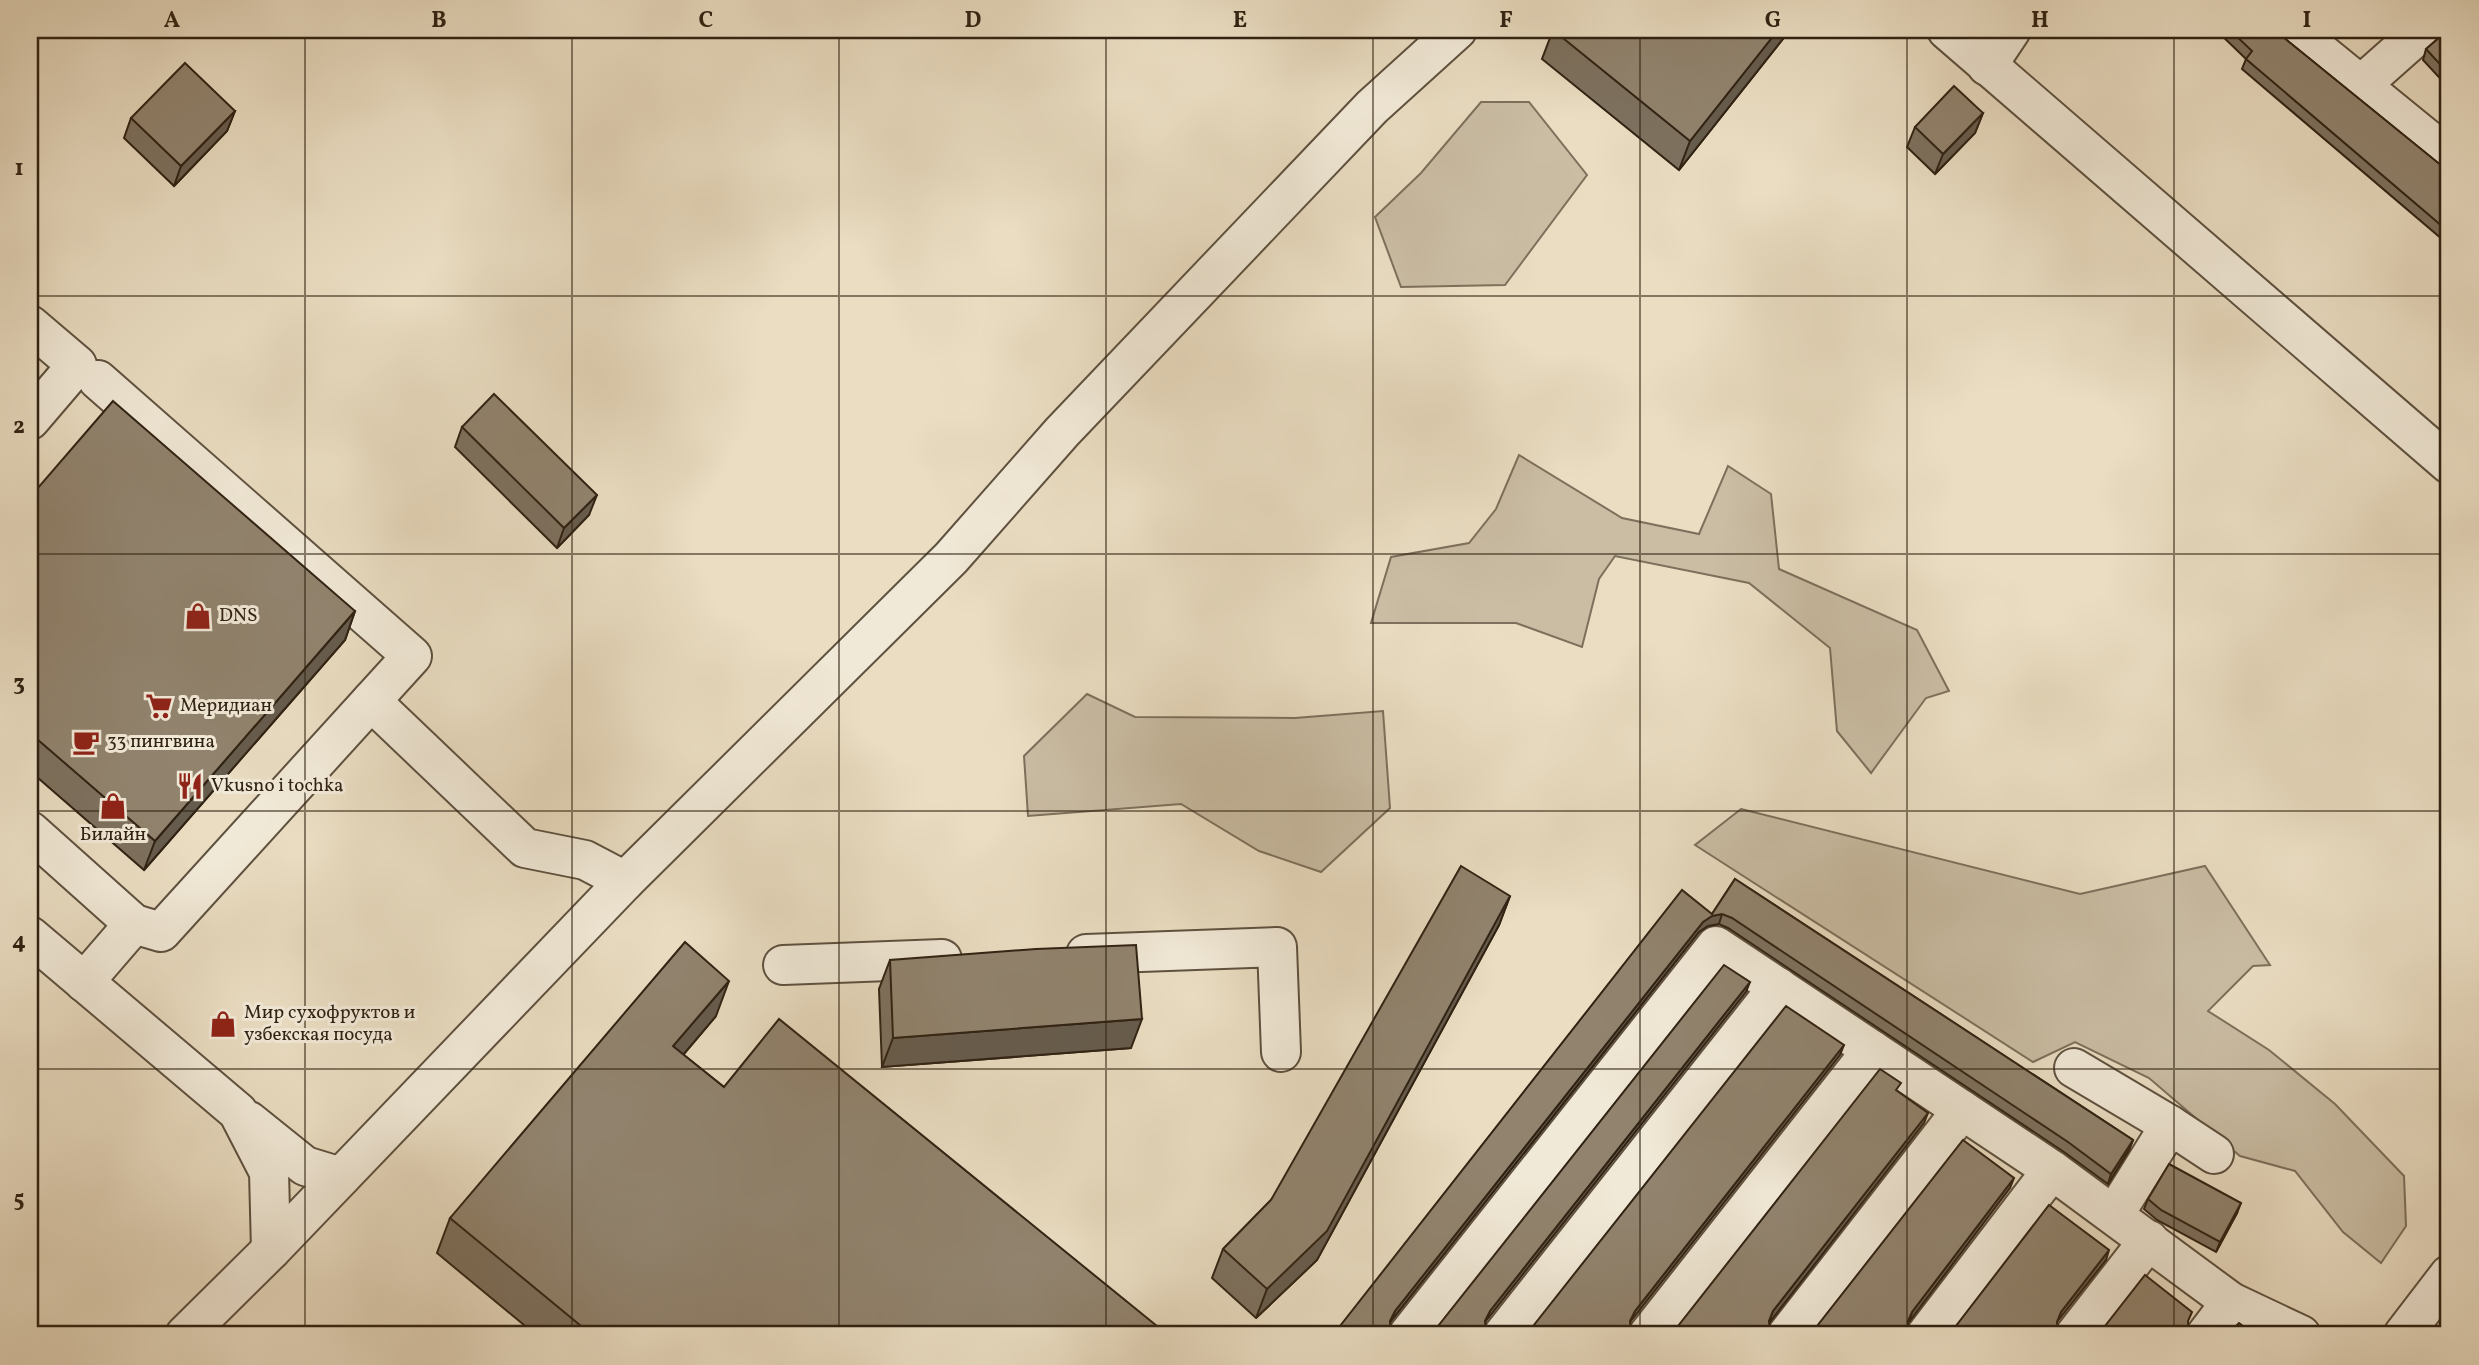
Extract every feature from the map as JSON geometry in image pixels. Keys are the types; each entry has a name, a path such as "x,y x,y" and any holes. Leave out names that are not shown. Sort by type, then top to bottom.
{"street":[{"path":"185,1335 271,1250 625,881 951,558 1062,432 1353,127 1457,30"},
{"path":"1947,30 2449,464"},
{"path":"1987,66 2011,30"},
{"path":"2293,30 2448,153"},
{"path":"2361,85 2423,30"},
{"path":"30,325 77,365 30,420"},
{"path":"30,831 134,924 161,932 412,656 98,380"},
{"path":"371,701 525,848 585,860 625,881"},
{"path":"84,982 134,924"},
{"path":"30,936 305,1166 341,1177"},
{"path":"1408,1335 1716,946 2052,1170 2231,1302 2301,1335"},
{"path":"1057,955 1277,947 1281,1052"},
{"path":"783,965 975,958"},
{"path":"1503,1335 1778,987"},
{"path":"1648,1335 1872,1050"},
{"path":"2074,1068 2214,1154"},
{"path":"1787,1335 1962,1110"},
{"path":"238,1112 269,1172 271,1250"},
{"path":"2114,1215 2170,1125"},
{"path":"1926,1335 2052,1170"},
{"path":"2075,1335 2149,1240"},
{"path":"2403,1335 2449,1275"},
{"path":"2206,1335 2231,1302"}],"path":[{"path":"477,1335 483,1327"}],"shaded area":[{"path":"1481,102 1529,102 1587,175 1505,285 1401,287 1375,217 1421,173"},
{"path":"1519,455 1622,518 1699,534 1728,466 1771,494 1779,569 1917,630 1949,691 1926,698 1871,773 1837,731 1830,648 1749,583 1615,556 1599,579 1582,647 1516,623 1371,623 1391,557 1469,543 1496,509"},
{"path":"1087,694 1135,717 1295,718 1383,711 1390,808 1321,872 1259,851 1181,804 1028,816 1024,756"},
{"path":"1741,809 2080,894 2205,866 2270,965 2253,966 2208,1011 2269,1050 2335,1104 2404,1176 2406,1226 2381,1263 2343,1232 2295,1171 2240,1156 2149,1078 2075,1042 2033,1062 1695,845"}],"building":[{"path":"1553,30 1778,30 1690,141"},
{"path":"2230,30 2278,30 2283,37 2449,170 2449,232 2246,59 2252,51"},
{"path":"2445,30 2449,30 2449,74 2426,49"},
{"path":"185,63 235,111 181,166 131,118"},
{"path":"1954,86 1983,113 1943,154 1915,127"},
{"path":"494,394 597,495 564,528 462,427"},
{"name":"Меридиан","path":"113,401 355,611 155,841 30,733 30,497"},
{"path":"1461,866 1510,896 1327,1231 1267,1289 1223,1249 1271,1200"},
{"path":"1735,879 2133,1140 2111,1174 2068,1142 1732,918 1722,914 1712,916 1703,922 1395,1311 1390,1321 1393,1335 1333,1335 1682,890 1712,914"},
{"path":"685,942 729,981 673,1046 724,1087 779,1019 1168,1335 592,1335 450,1218"},
{"path":"1136,945 1142,1019 893,1038 890,960"},
{"path":"1724,965 1750,982 1490,1311 1485,1321 1488,1335 1431,1335"},
{"path":"1786,1006 1844,1045 1635,1311 1630,1321 1633,1335 1526,1335"},
{"path":"1880,1069 1901,1083 1896,1090 1928,1113 1773,1311 1769,1321 1772,1335 1671,1335"},
{"path":"1963,1140 2014,1178 1912,1312 1908,1321 1911,1335 1810,1335"},
{"path":"2169,1164 2241,1203 2220,1242 2161,1210 2148,1199"},
{"path":"2049,1205 2109,1250 2061,1312 2057,1322 2060,1335 1949,1335"},
{"path":"2145,1275 2192,1312 2188,1321 2191,1335 2098,1335"},
{"path":"2239,1323 2255,1335 2227,1335"}],"place":[{"name":"DNS","path":"198,616"},
{"name":"Меридиан","path":"159,706"},
{"name":"33 пингвина","path":"86,742"},
{"name":"Vkusno i tochka","path":"190,786"},
{"name":"Билайн","path":"113,806"},
{"name":"Мир сухофруктов и узбекская посуда","path":"223,1024"}]}
